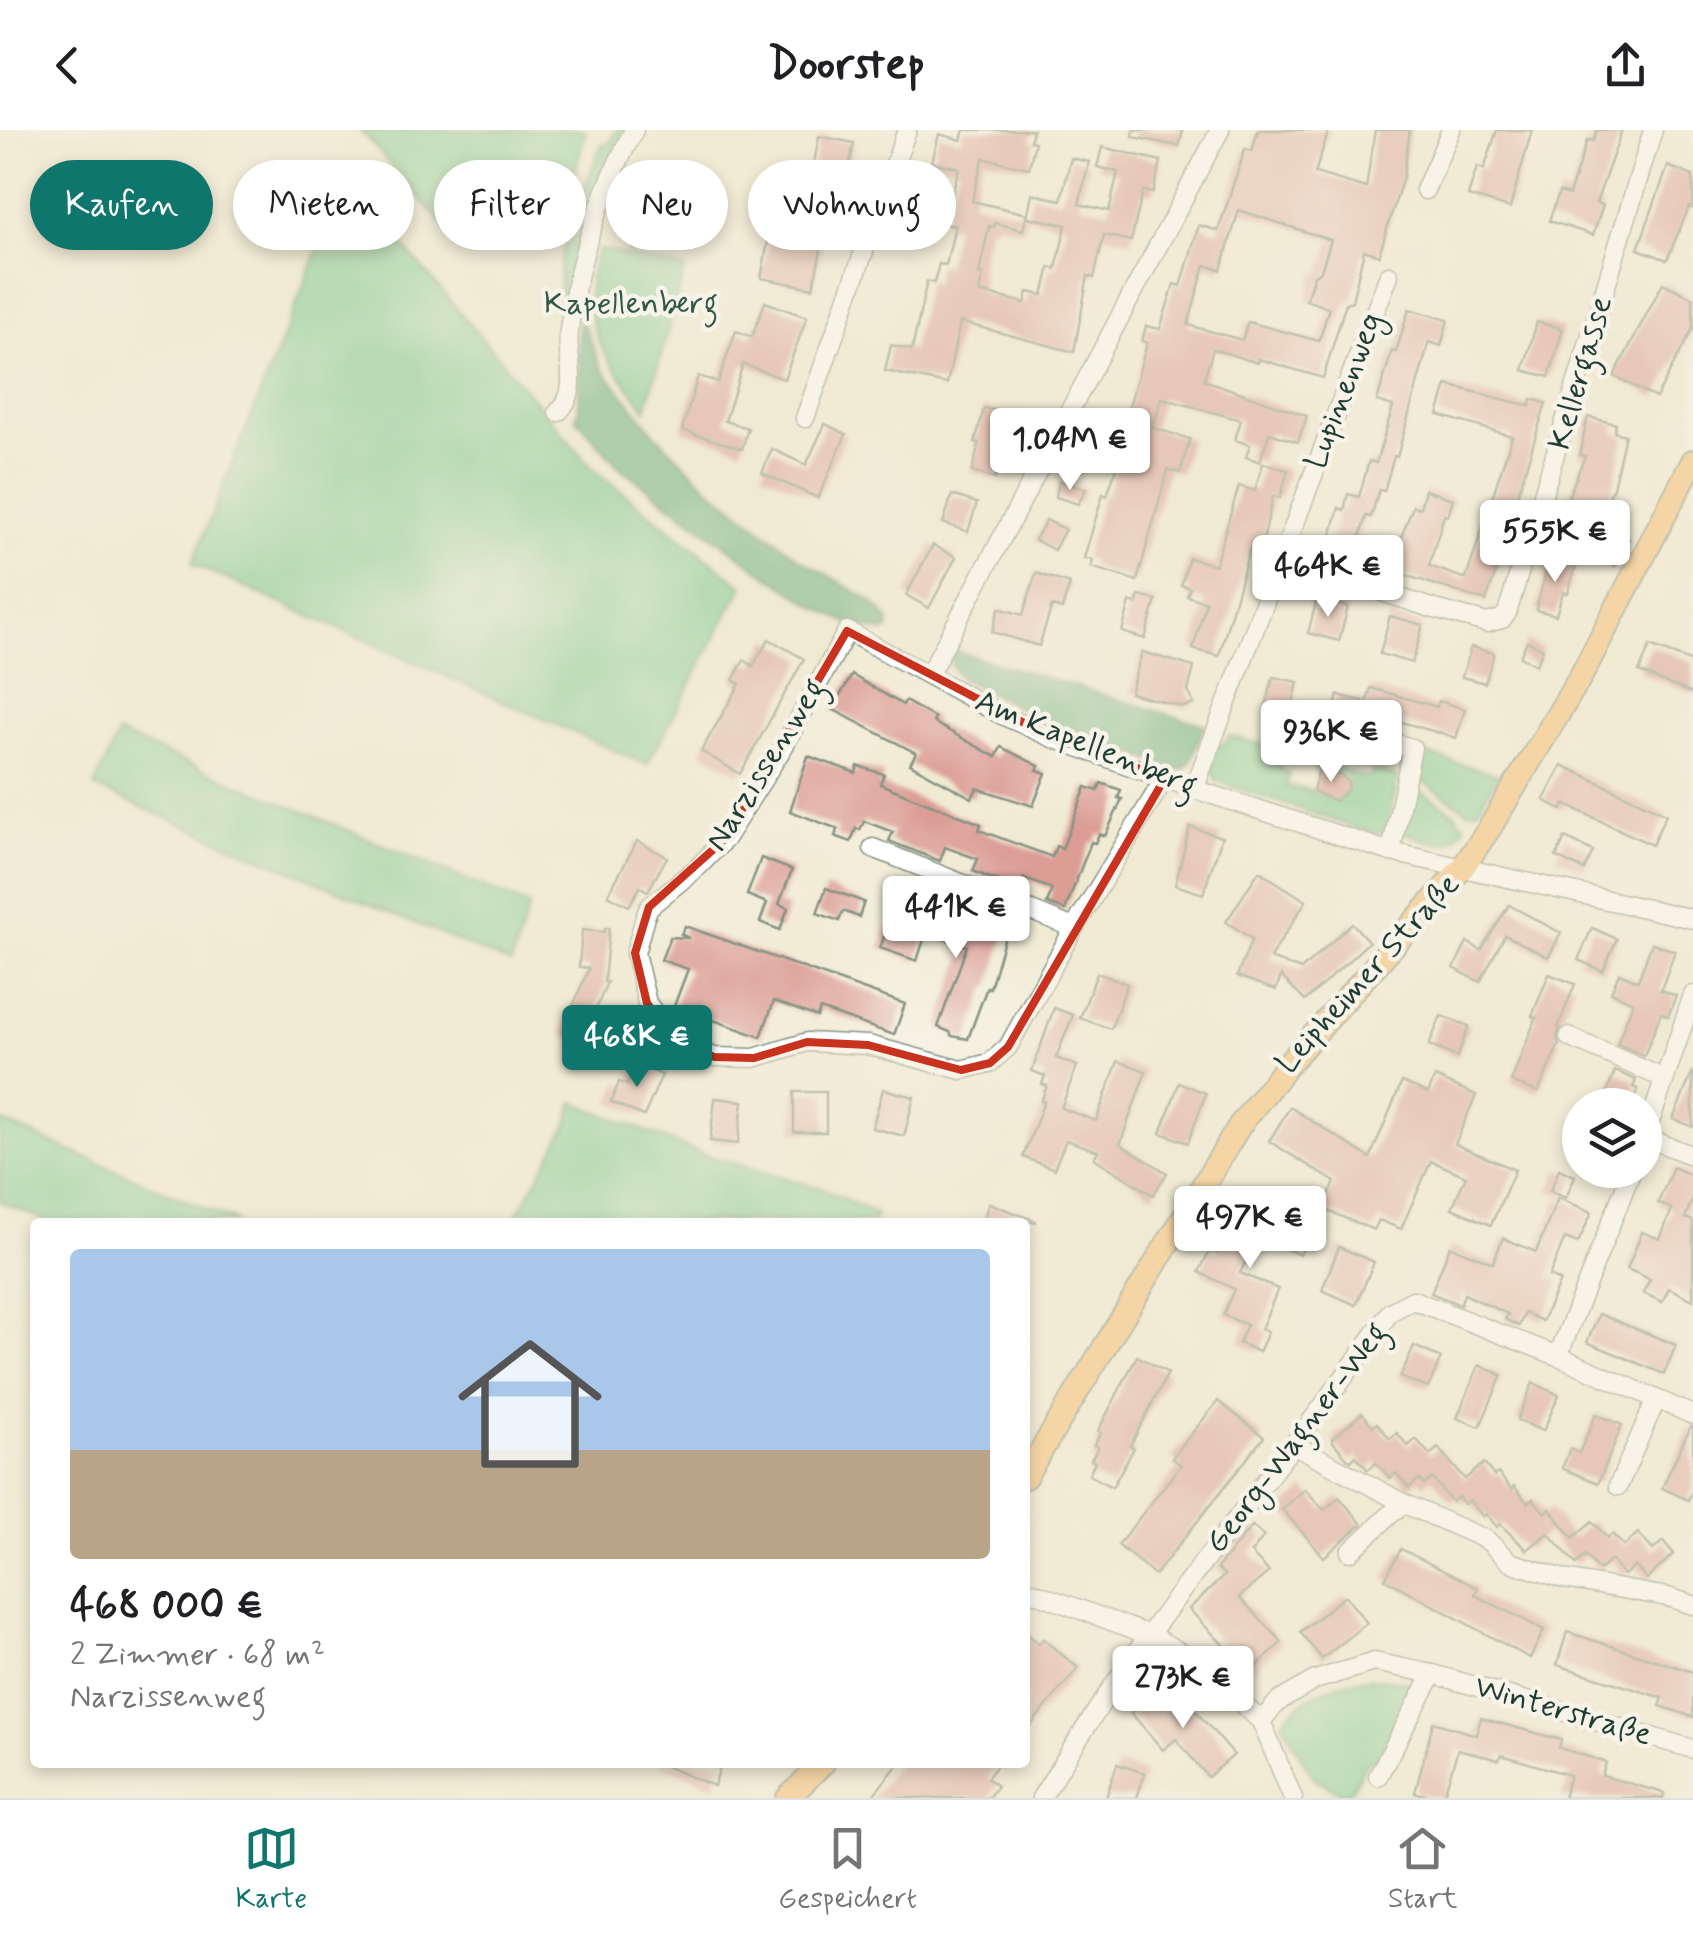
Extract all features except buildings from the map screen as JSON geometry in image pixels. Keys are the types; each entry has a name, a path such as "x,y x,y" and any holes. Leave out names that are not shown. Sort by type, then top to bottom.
{"main road":[{"name":"Leipheimer Straße","path":"1030,1469 1240,1125 1289,1062 1463,868 1565,706 1693,461"},
{"path":"788,1798 818,1768"}],"street":[{"path":"558,412 572,392 568,335 586,242 634,130"},
{"path":"805,418 906,130"},
{"path":"929,674 1220,130"},
{"path":"1425,190 1451,130"},
{"name":"Kellergasse","path":"1279,558 1488,623 1507,613 1653,130"},
{"name":"Lupinenweg","path":"1194,789 1389,275"},
{"name":"Am Kapellenberg","path":"847,631 1052,738 1194,789 1391,852 1693,919"},
{"name":"Narzissenweg","path":"847,631 784,746 726,839 650,907 645,917 634,953 647,1003 671,1036 714,1056 754,1058 807,1042 868,1046 960,1070 990,1063 1008,1046 1165,778"},
{"path":"1391,852 1412,748 1398,744"},
{"path":"873,848 1074,928"},
{"path":"1662,1088 1693,995"},
{"path":"1568,1038 1665,1080"},
{"path":"1662,1143 1693,1156"},
{"path":"1558,1356 1625,1188"},
{"name":"Georg-Wagner-Weg","path":"1042,1798 1097,1708 1149,1635 1295,1445 1390,1312 1413,1300 1463,1316 1693,1416"},
{"path":"1618,1486 1656,1400"},
{"path":"1295,1445 1403,1504 1487,1540 1510,1562 1564,1579 1693,1605"},
{"path":"1350,1552 1403,1504"},
{"path":"1030,1591 1149,1635 1197,1665 1261,1720 1293,1798"},
{"name":"Winterstraße","path":"1261,1720 1278,1702 1315,1680 1374,1662 1432,1674 1693,1749"},
{"name":"Winterstraße","path":"1378,1776 1432,1674"}],"highlighted area":[{"path":"847,631 1053,738 1165,778 1008,1047 990,1063 961,1070 868,1045 807,1042 754,1058 714,1057 671,1036 647,1003 635,953 649,907 725,839"}],"green space":[{"path":"360,130 586,130 578,160 434,160 434,214 414,191 414,160 386,160"},
{"path":"616,130 627,130 599,177 603,183 586,235 586,185 602,145 610,143"},
{"name":"Kapellenberg","path":"599,249 685,269 646,409 605,353 590,315 591,273"},
{"path":"318,250 407,250 593,469 743,586 647,765 192,564"},
{"path":"563,250 581,250 564,303 560,287"},
{"path":"578,321 584,325 602,368 656,435 707,486 799,558 870,600 889,620 888,630 848,623 816,607 618,466 576,418"},
{"path":"952,650 1205,725 1190,763 1182,770 1174,769 1050,723 961,679 951,666"},
{"path":"118,734 529,906 511,964 94,787"},
{"path":"1230,736 1279,749 1281,771 1289,772 1286,786 1318,792 1327,798 1334,796 1337,800 1337,796 1345,795 1348,783 1333,772 1318,772 1315,761 1356,775 1371,776 1373,770 1398,777 1387,828 1381,833 1368,832 1216,781 1210,763 1218,744 1222,745"},
{"path":"1419,752 1499,775 1478,809 1468,811 1414,776"},
{"path":"1412,785 1464,822 1458,835 1435,843 1402,832"},
{"path":"574,1102 699,1153 823,1189 876,1214 874,1218 515,1218 567,1126"},
{"path":"0,1121 228,1218 39,1218 0,1202"},
{"path":"1370,1678 1418,1683 1376,1759 1367,1762 1347,1796 1314,1778 1282,1722 1301,1703 1322,1691"}]}
